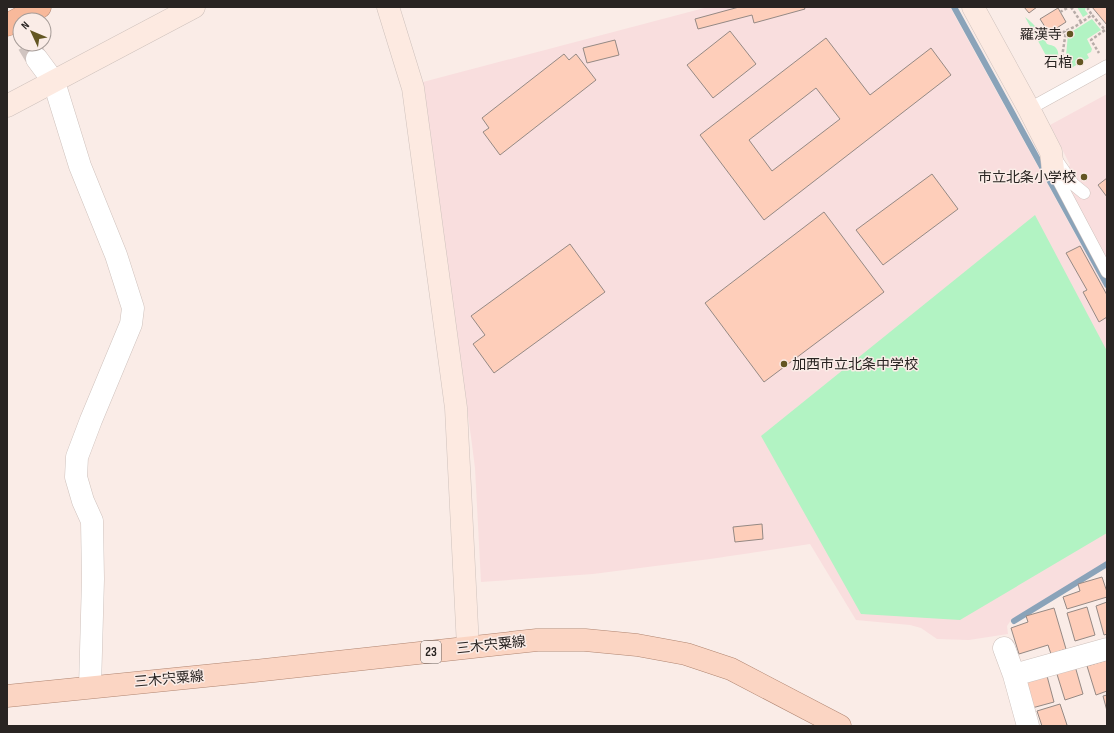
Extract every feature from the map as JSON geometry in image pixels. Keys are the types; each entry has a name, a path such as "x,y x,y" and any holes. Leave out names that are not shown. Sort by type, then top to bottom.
{"highway":[{"path":"7,25 40,7"}],"main road":[{"name":"三木宍粟線","path":"7,696 537,640 585,640 637,645 686,654 732,669 840,726"}],"street":[{"path":"7,106 194,7"},
{"path":"388,7 413,88 456,408 468,647"},
{"path":"973,7 1029,109 1052,161"},
{"path":"38,59 54,82 80,166 116,255 133,308 131,324 77,457 76,477 82,501 92,521 93,579 90,687"},
{"path":"1004,648 1014,674 1028,726"},
{"path":"1014,674 1107,648"}],"lane":[{"path":"1029,109 1107,66"},
{"path":"1052,161 1073,184 1084,193"},
{"path":"1052,161 1107,272"}],"path":[{"path":"1060,12 1070,7 1082,22"},
{"path":"1088,7 1092,15 1105,30 1091,40 1099,53"},
{"path":"1053,38 1092,15"},
{"path":"1062,57 1066,31"}],"shaded area":[{"name":"加西市立北条中学校","path":"708,7 950,7 1107,292 1107,562 1011,620 1007,626 1008,634 969,640 937,639 921,628 910,625 856,620 810,544 593,574 481,582 475,468 434,174 423,82"},
{"name":"市立北条小学校","path":"1107,94 1107,259 1059,174 1070,165 1050,125"}],"green space":[{"path":"1077,7 1086,7 1085,10 1088,14 1083,17"},
{"path":"1025,17 1038,29 1047,44 1056,48 1058,57 1055,61 1050,63"},
{"path":"1092,19 1101,30 1087,39 1092,49 1091,52 1087,54 1089,58 1071,68 1066,60 1068,34"},
{"path":"1035,215 1107,351 1107,533 960,620 861,614 761,436"}],"building":[{"path":"739,7 804,7 805,9 754,23 752,15 698,29 695,19"},
{"path":"1024,7 1037,7 1029,13"},
{"path":"1092,7 1107,7 1107,25"},
{"path":"1058,8 1066,22 1049,33 1040,19"},
{"path":"730,31 756,64 713,98 687,65"},
{"path":"826,38 870,95 931,48 951,75 764,220 700,135","holes":["816,88 840,119 772,171 749,140"]},
{"path":"615,40 619,55 587,63 583,48"},
{"path":"564,54 569,60 576,54 596,80 500,155 483,132 489,128 482,118"},
{"path":"932,174 958,209 883,265 856,230"},
{"path":"1107,178 1107,197 1098,185"},
{"path":"824,212 884,292 764,382 705,303"},
{"path":"570,244 605,292 494,373 473,344 485,335 471,316"},
{"path":"1080,246 1107,295 1107,317 1099,322 1083,292 1087,290 1066,253"},
{"path":"762,524 763,539 735,542 733,527"},
{"path":"1102,577 1107,592 1107,597 1067,609 1063,597 1080,591 1078,584"},
{"path":"1107,602 1107,634 1104,635 1096,606"},
{"path":"1087,607 1095,635 1075,641 1067,613"},
{"path":"1054,608 1066,649 1051,654 1048,645 1019,654 1011,628 1028,622 1026,616"},
{"path":"1107,660 1107,691 1096,695 1087,666"},
{"path":"1075,666 1083,694 1065,700 1056,671"},
{"path":"1047,676 1054,702 1032,708 1025,682"},
{"path":"1107,695 1107,711 1103,696"},
{"path":"1060,704 1067,725 1042,726 1037,711"}],"waterway":[{"path":"954,7 1107,285"},
{"path":"1014,621 1107,564"}],"tunnel":[{"path":"33,52 37,59"}],"place":[{"name":"羅漢寺","path":"1070,34"},
{"name":"石棺","path":"1080,62"},
{"name":"市立北条小学校","path":"1084,177"},
{"name":"加西市立北条中学校","path":"784,364"}]}
